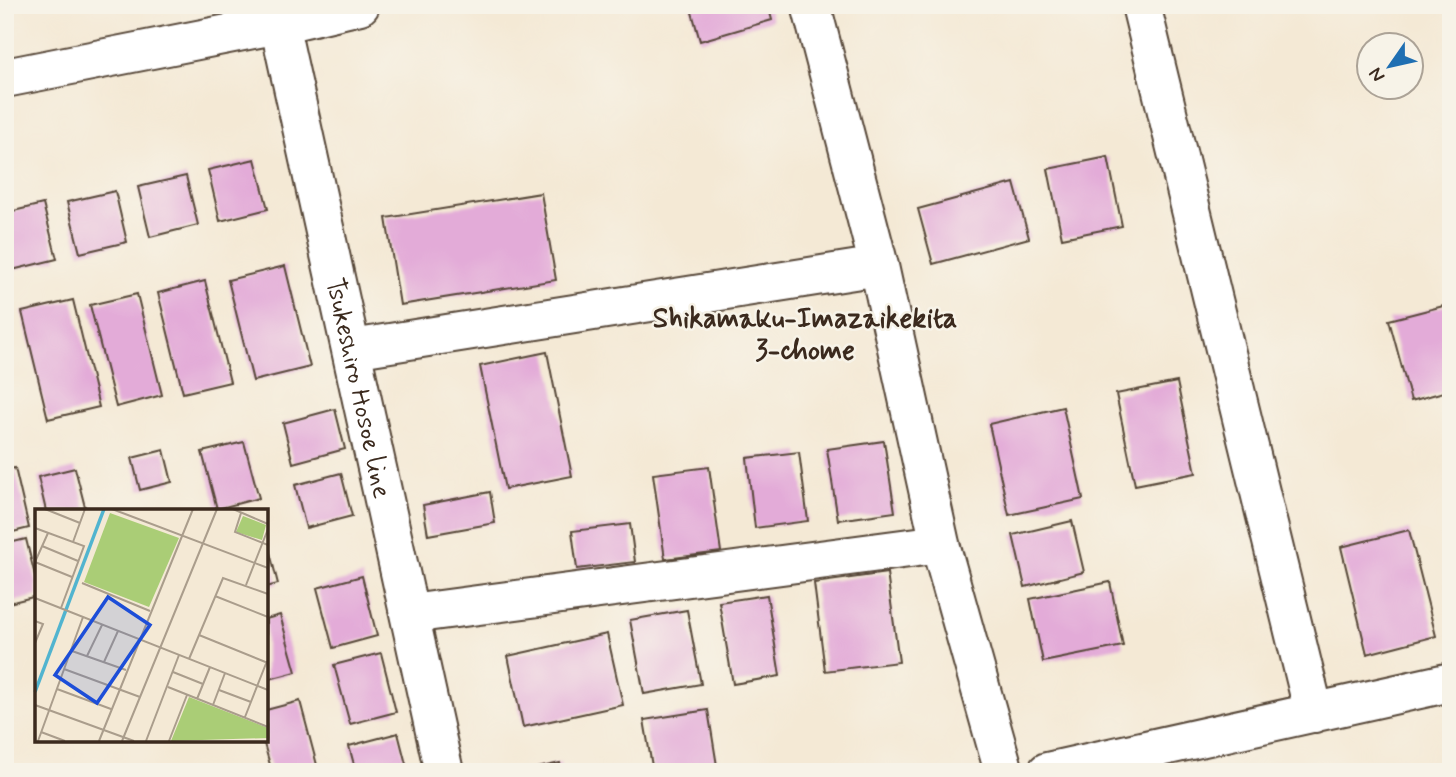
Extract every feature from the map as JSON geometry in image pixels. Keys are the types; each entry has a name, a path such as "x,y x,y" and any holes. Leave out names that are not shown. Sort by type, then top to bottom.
{"street":[{"path":"5,78 277,15 360,5"},
{"path":"811,5 878,266 940,544 1004,772"},
{"path":"1141,5 1314,713"},
{"name":"Tsukeshiro Hosoe line","path":"277,15 444,772"},
{"path":"352,349 878,266"},
{"path":"410,614 940,544"},
{"path":"1047,772 1451,682"}],"building":[{"path":"690,5 768,5 772,20 700,41"},
{"path":"1108,157 1122,226 1062,238 1048,169"},
{"path":"255,159 268,209 220,221 208,170"},
{"path":"186,176 198,225 150,237 138,187"},
{"path":"1014,183 1029,238 933,264 918,209"},
{"path":"115,191 127,242 80,253 67,202"},
{"path":"541,193 556,280 400,305 386,218"},
{"path":"43,204 57,259 12,270 5,240 5,213"},
{"path":"285,266 310,367 253,381 228,280"},
{"path":"205,281 230,382 183,393 158,293"},
{"path":"137,294 162,395 116,407 90,305"},
{"path":"73,300 99,407 48,419 22,312"},
{"path":"1451,304 1451,390 1411,401 1389,320"},
{"path":"547,352 572,476 505,489 480,366"},
{"path":"1177,382 1196,473 1135,485 1116,394"},
{"path":"1063,407 1083,499 1009,515 989,424"},
{"path":"335,409 345,449 293,463 283,423"},
{"path":"884,441 895,512 838,520 827,449"},
{"path":"244,442 259,498 217,509 202,452"},
{"path":"164,450 172,482 140,490 132,458"},
{"path":"799,452 808,521 755,528 747,458"},
{"path":"709,467 721,552 665,559 653,474"},
{"path":"15,468 29,528 5,534 5,470"},
{"path":"75,468 85,509 46,509 38,477"},
{"path":"341,473 352,516 306,528 295,485"},
{"path":"490,492 495,523 428,535 423,505"},
{"path":"1072,521 1084,572 1025,587 1013,535"},
{"path":"630,524 635,562 577,569 572,531"},
{"path":"1409,530 1436,636 1367,654 1341,547"},
{"path":"26,539 35,576 35,596 5,604 5,544"},
{"path":"268,545 278,584 268,586"},
{"path":"887,573 899,662 825,671 814,583"},
{"path":"362,576 377,636 333,648 317,588"},
{"path":"1110,582 1123,646 1043,662 1030,599"},
{"path":"767,595 780,676 733,684 719,602"},
{"path":"687,610 701,684 644,694 630,620"},
{"path":"280,615 296,672 268,679 268,618"},
{"path":"607,634 623,705 523,727 508,656"},
{"path":"381,653 396,712 350,724 334,665"},
{"path":"300,701 317,765 294,772 272,772 264,742 268,742 268,709"},
{"path":"708,710 718,772 653,772 644,720"},
{"path":"398,733 408,772 356,772 349,746"},
{"path":"560,763 562,772 524,772 524,771"}],"district":[{"name":"Shikamaku-Imazaikekita 3-chome","path":"805,333"}]}
